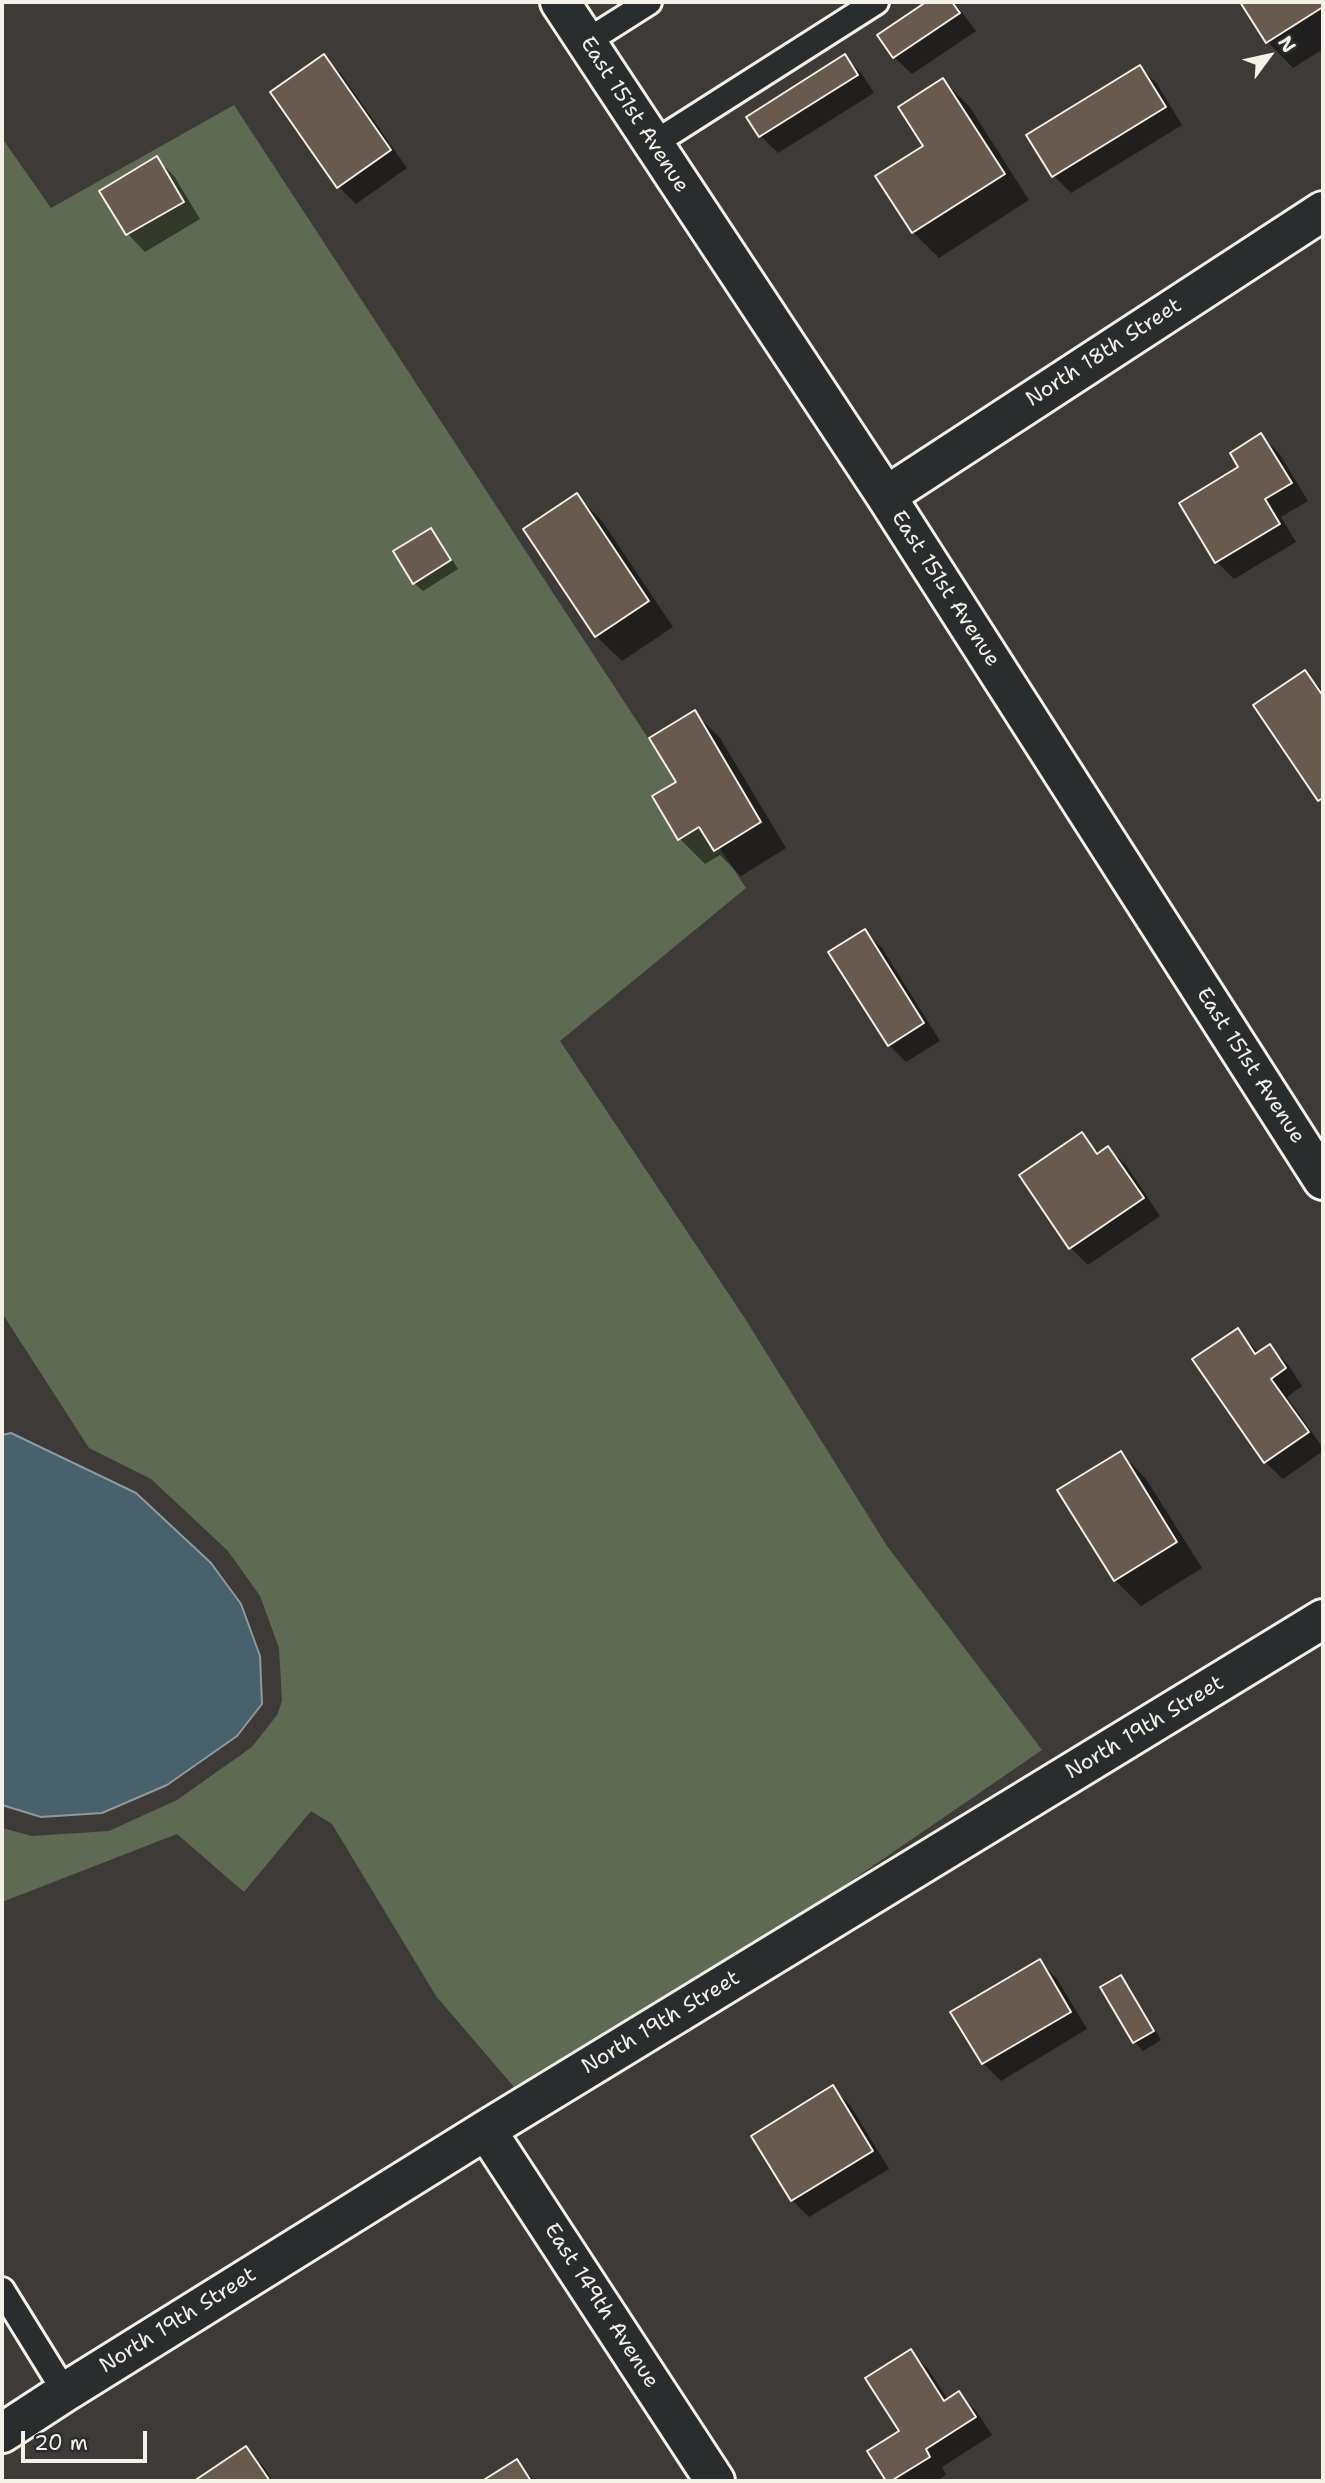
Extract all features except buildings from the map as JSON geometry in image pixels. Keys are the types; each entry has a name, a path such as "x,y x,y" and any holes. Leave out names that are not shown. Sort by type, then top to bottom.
{"street":[{"name":"East 151st Avenue","path":"560,2 886,496 1323,1180"},
{"name":"North 18th Street","path":"886,496 1323,211"},
{"name":"North 19th Street","path":"2,2434 486,2130 1323,1619"},
{"name":"East 149th Avenue","path":"486,2130 715,2481"}],"lane":[{"path":"586,42 649,2"},
{"path":"653,144 876,2"},
{"path":"2,2290 65,2392"}],"green space":[{"path":"234,105 746,888 560,1041 744,1317 887,1546 1042,1750 832,1894 514,2087 436,1996 332,1824 311,1811 244,1892 177,1834 2,1902 2,1828 32,1836 109,1831 177,1800 252,1747 277,1715 282,1701 279,1648 260,1596 228,1551 151,1479 89,1448 2,1313 2,138 51,208"}],"water":[{"path":"11,1433 136,1493 211,1563 241,1604 260,1656 262,1704 237,1736 167,1785 102,1813 41,1817 2,1805 2,1435"}]}
